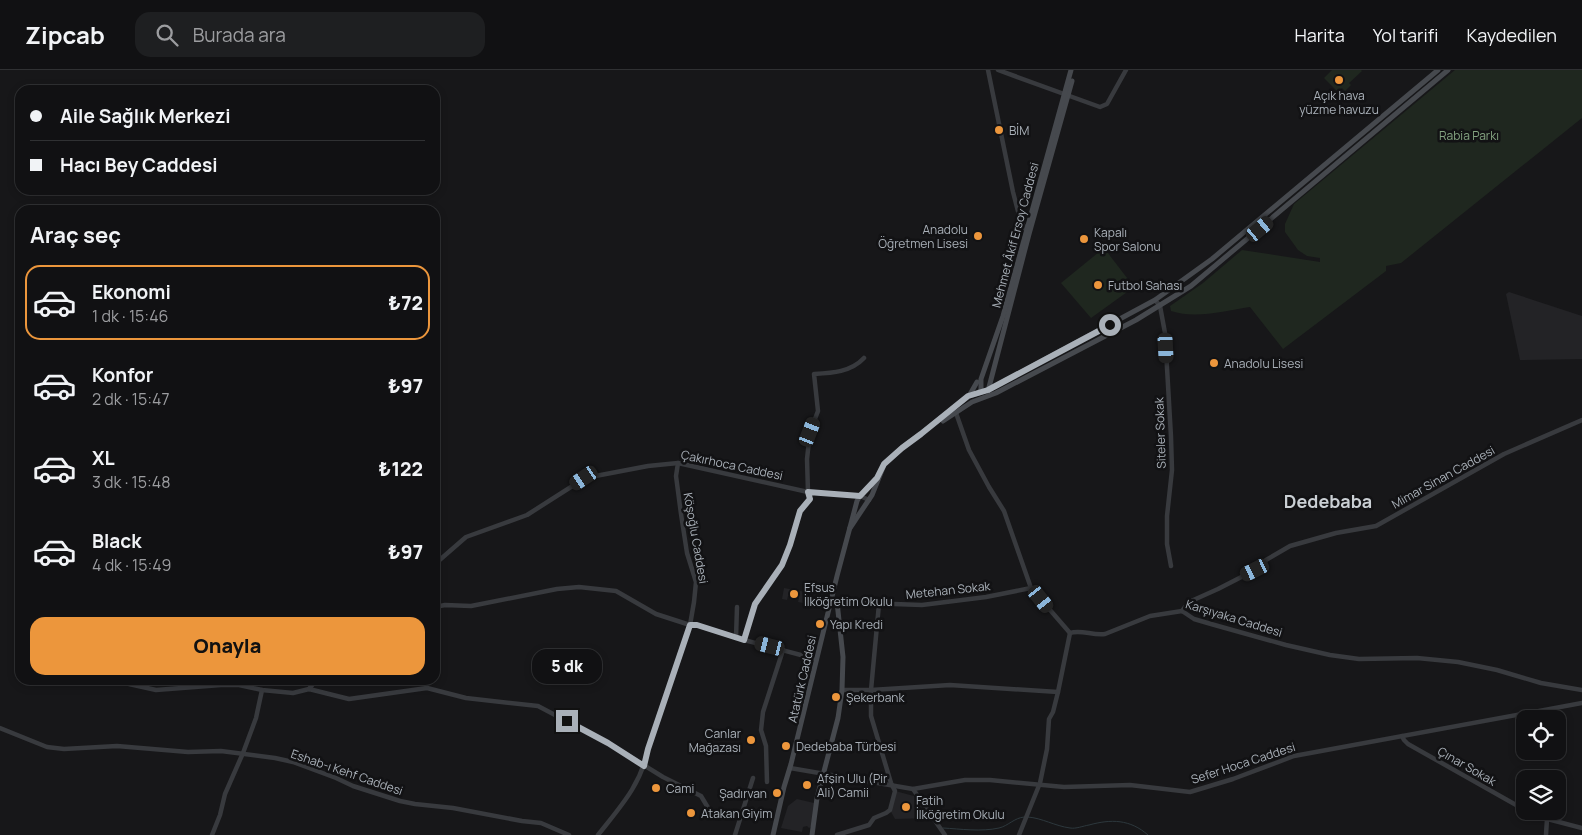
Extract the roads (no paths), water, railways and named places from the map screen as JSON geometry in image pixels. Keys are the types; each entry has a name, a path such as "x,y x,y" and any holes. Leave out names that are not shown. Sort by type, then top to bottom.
{"main road":[{"name":"Mehmet Âkif Ersoy Caddesi","path":"986,398 1072,70"},
{"name":"Atatürk Caddesi","path":"850,528 869,500 884,464 968,396 988,390 1156,300 1212,259 1438,70"},
{"path":"921,434 972,402 986,398 1160,306 1191,286 1448,70"},
{"name":"Mehmet Âkif Ersoy Caddesi","path":"977,394 982,390 980,382 1003,316 1066,95"},
{"path":"968,396 972,393 977,382"},
{"path":"977,394 978,398 986,398"},
{"name":"Atatürk Caddesi","path":"774,835 816,659 834,602 850,528 860,496 877,478"},
{"path":"812,835 817,798 838,718 842,690 843,657 834,602"}],"street":[{"path":"988,70 1013,192 1020,219 1026,230"},
{"path":"998,70 1100,107 1107,104 1126,70"},
{"name":"Siteler Sokak","path":"1156,300 1160,306 1165,333 1171,437 1172,470 1167,516 1171,566"},
{"path":"744,640 758,598 782,565 800,511 810,499 807,459 810,435 818,411 814,374 831,374 852,368 864,358"},
{"path":"956,413 969,450 1004,511 1031,588 1070,633 1058,692 1053,712 1049,719 1047,749 1040,783 1019,835"},
{"name":"Mimar Sinan Caddesi","path":"1182,611 1189,602 1255,570 1266,560 1290,546 1336,533 1376,526 1504,454 1582,420"},
{"name":"Çakırhoca Caddesi","path":"440,560 466,537 527,515 584,478 648,466 678,463 808,492 860,496 869,500"},
{"name":"Köşoğlu Caddesi","path":"598,835 631,792 644,766 690,625 696,582 687,554 676,476 678,463"},
{"path":"440,606 471,606 557,589 579,587 616,591 656,614 816,659"},
{"name":"Metehan Sokak","path":"834,602 922,605 986,597 1031,588"},
{"path":"837,835 869,825 874,818 890,810 894,796 893,785 871,716 871,690 879,604"},
{"path":"736,638 737,607"},
{"name":"Karşıyaka Caddesi","path":"1070,633 1075,631 1097,635 1105,634 1150,616 1182,611 1194,619 1286,645 1328,654 1359,659 1417,658 1458,662 1582,690"},
{"path":"767,782 766,746 761,730 762,715 783,650"},
{"path":"134,685 156,690 221,685 239,685 262,690 293,693 309,689 349,699 427,688 466,698 538,706 701,796 713,816"},
{"path":"309,689 312,685"},
{"path":"842,690 950,685 1058,692"},
{"path":"212,835 220,815 225,794 256,718 262,690"},
{"name":"Sefer Hoca Caddesi","path":"790,768 913,789 965,780 1040,783 1064,787 1130,785 1190,792 1233,779 1294,756 1582,704"},
{"name":"Eshab-ı Kehf Caddesi","path":"0,728 47,747 117,746 188,752 221,751 293,762 353,786 408,803 541,823 569,835"},
{"name":"Çınar Sokak","path":"1402,736 1408,744 1516,805"},
{"path":"735,835 753,778"},
{"path":"913,789 945,835"},
{"path":"1546,835 1547,820"},
{"name":"Çınar Sokak","path":"1551,820 1582,828"}],"waterway":[{"path":"943,828 985,830 1002,827 1024,817"},
{"path":"1028,817 1072,828 1113,821 1127,823 1148,835"}],"place":[{"name":"Açık hava yüzme havuzu","path":"1339,80"},
{"name":"BİM","path":"999,130"},
{"name":"Anadolu Öğretmen Lisesi","path":"978,236"},
{"name":"Kapalı Spor Salonu","path":"1084,239"},
{"name":"Futbol Sahası","path":"1098,285"},
{"name":"Anadolu Lisesi","path":"1214,363"},
{"name":"Efsus İlköğretim Okulu","path":"794,594"},
{"name":"Yapı Kredi","path":"820,624"},
{"name":"Şekerbank","path":"836,697"},
{"name":"Canlar Mağazası","path":"751,740"},
{"name":"Dedebaba Türbesi","path":"786,746"},
{"name":"Afşin Ulu (Pir Ali) Camii","path":"807,785"},
{"name":"Cami","path":"656,788"},
{"name":"Şadırvan","path":"777,793"},
{"name":"Fatih İlköğretim Okulu","path":"906,807"},
{"name":"Atakan Giyim","path":"691,813"}],"district":[{"name":"Dedebaba","path":"1328,501"}],"park label":[{"name":"Rabia Parkı","path":"1469,135"}]}
